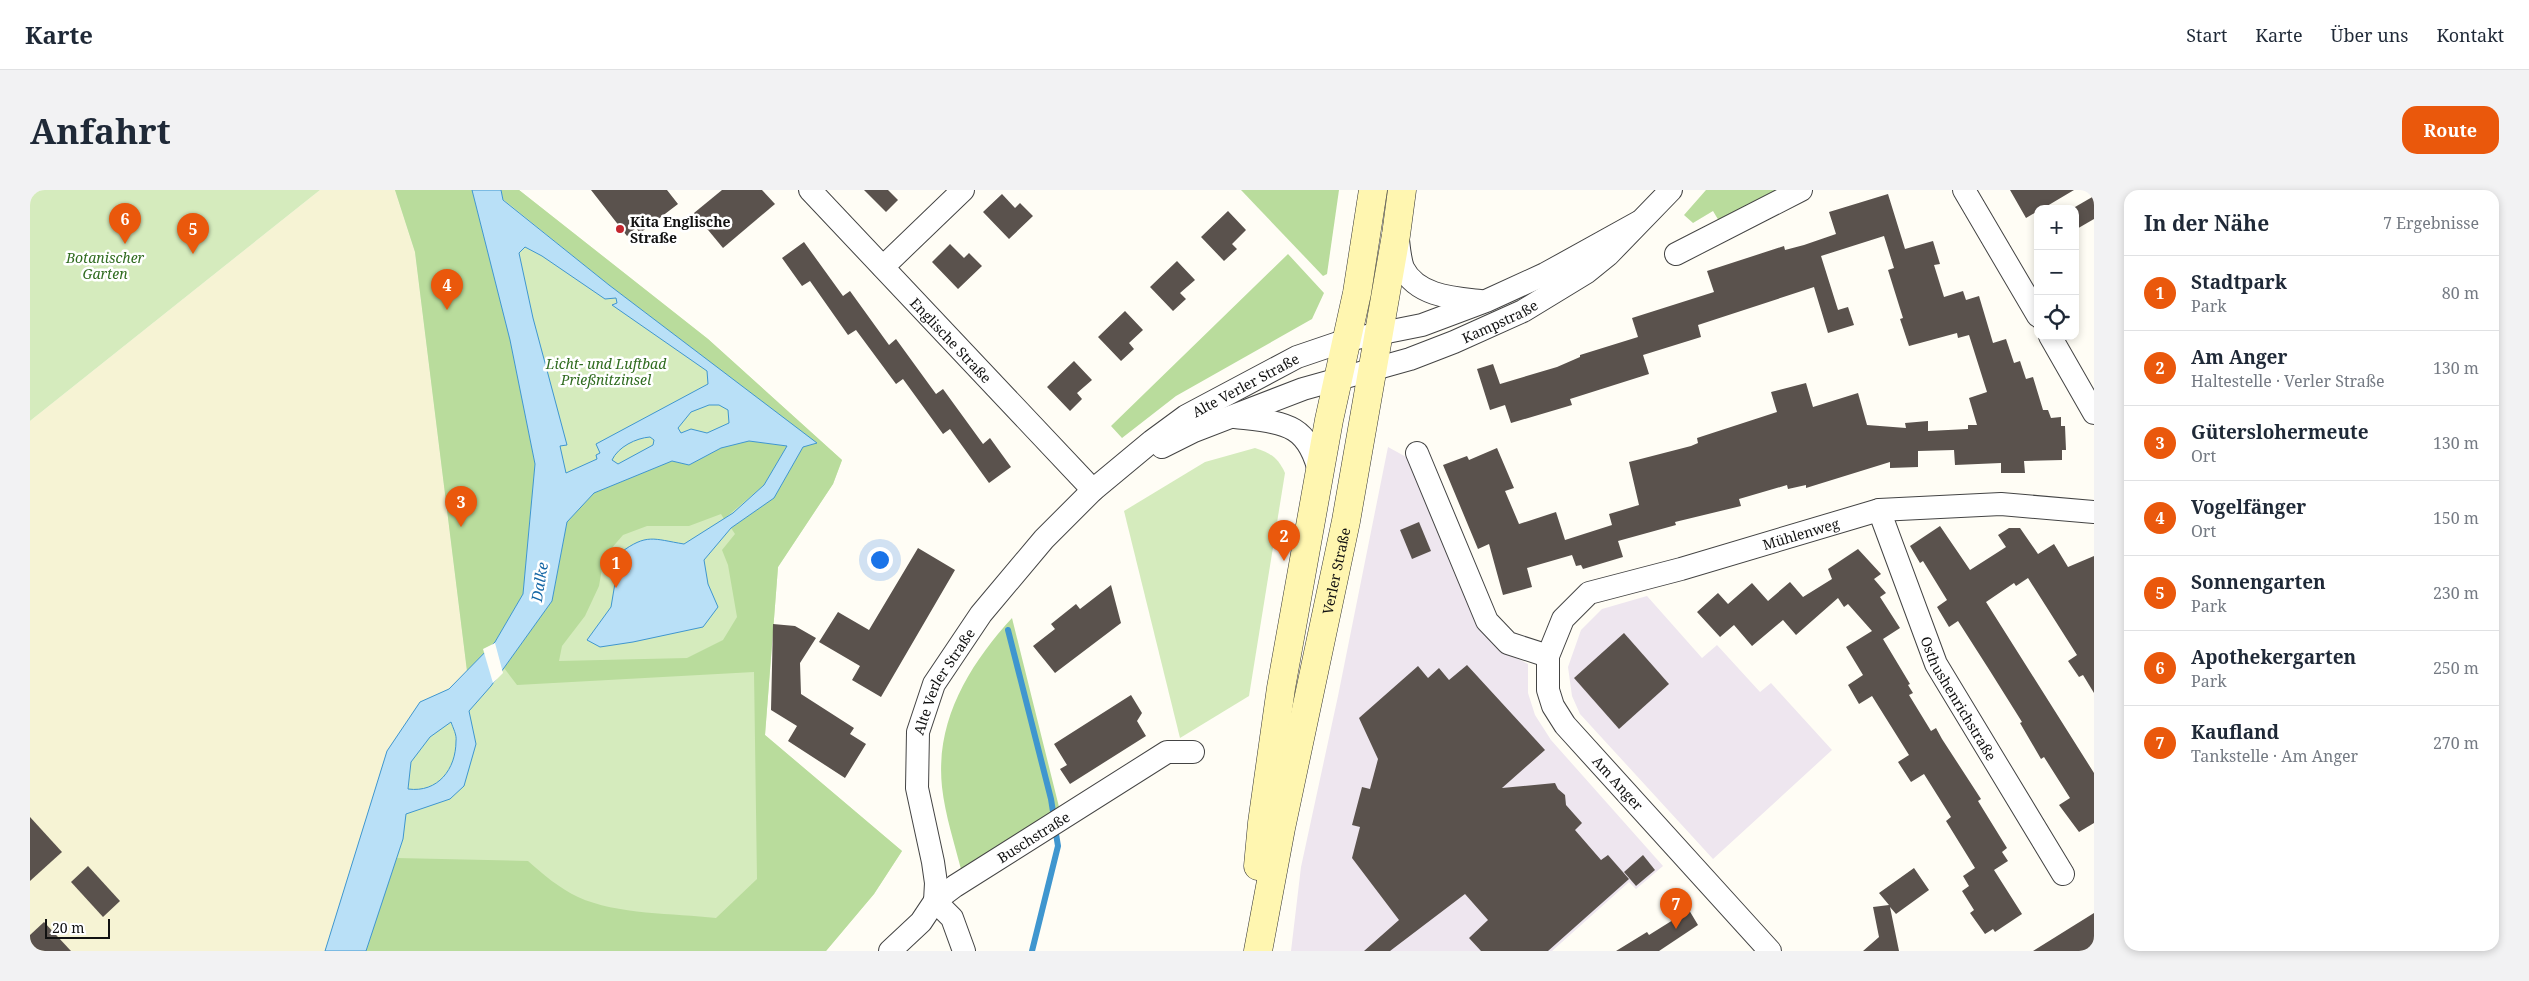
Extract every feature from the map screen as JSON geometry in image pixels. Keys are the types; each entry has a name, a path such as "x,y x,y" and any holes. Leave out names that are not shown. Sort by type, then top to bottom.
{"main road":[{"path":"1252,951 1262,823 1281,688 1338,378 1357,293 1373,190"},
{"name":"Verler Straße","path":"1258,951 1281,828 1346,521 1396,235 1402,190"}],"street":[{"name":"Englische Straße","path":"810,190 1093,490"},
{"path":"884,267 963,190"},
{"name":"Kampstraße","path":"1338,378 1373,369 1454,342 1523,311 1587,272 1608,255 1671,190"},
{"path":"1676,254 1802,190"},
{"path":"1964,190 2034,309"},
{"name":"Kampstraße","path":"1379,334 1422,324 1486,301 1553,270 1639,222"},
{"name":"Kampstraße","path":"1396,235 1403,268 1417,283 1442,297 1486,301"},
{"name":"Alte Verler Straße","path":"935,901 936,882 934,869 917,788 918,732 934,684 981,614 1044,539 1093,490 1152,441 1186,416 1297,357 1347,340 1379,334"},
{"path":"2052,340 2094,413"},
{"name":"Alte Verler Straße","path":"1126,464 1194,431 1303,389 1338,378"},
{"name":"Alte Verler Straße","path":"1234,416 1273,421 1290,427 1304,436 1316,457 1320,475"},
{"path":"1417,453 1487,621 1508,643 1548,656"},
{"name":"Mühlenweg","path":"1548,656 1563,619 1589,592 1681,569 1879,510 2000,504 2094,512"},
{"name":"Osthushenrichstraße","path":"1879,510 1936,664 2063,874"},
{"name":"Am Anger","path":"1548,656 1548,690 1553,706 1565,725 1770,951"},
{"name":"Buschstraße","path":"890,951 921,922 935,901 1166,752 1193,752"},
{"path":"935,901 952,918 964,951"}],"shaded area":[{"path":"320,190 395,190 415,252 467,671 449,689 420,702 387,751 325,951 30,951 30,421"},
{"path":"1388,447 1408,458 1477,626 1503,651 1528,664 1528,693 1535,715 1551,740 1663,866 1636,889 1629,882 1552,951 1291,951 1301,867 1338,696"},
{"path":"1647,596 1702,658 1717,645 1760,692 1771,683 1832,750 1713,859 1580,714 1572,696 1568,667 1581,630 1602,609"}],"green space":[{"name":"Botanischer Garten","path":"30,190 320,190 30,421"},
{"name":"Licht- und Luftbad Prießnitzinsel","path":"395,190 519,190 708,339 842,460 833,484 778,567 765,735 902,851 874,894 826,951 325,951 387,751 420,702 449,689 467,671 415,252"},
{"path":"395,190 472,190 510,340 535,464 523,594 495,642 467,671 415,252"},
{"path":"501,190 519,190 708,339 842,460 833,484 778,567 765,735 902,851 874,894 826,951 366,951 396,858 528,861 564,890 593,903 628,910 716,918 757,879 754,672 517,685 504,668 552,601 567,522 594,493 672,461 689,465 721,448 749,441 787,446 764,485 724,519 721,514 689,526 647,526 623,535 604,557 599,586 585,616 562,646 559,661 687,658 723,640 737,617 728,565 722,550 735,534 731,528 774,498 803,447 816,443 609,285 503,199"},
{"path":"1241,190 1339,190 1327,274 1323,276"},
{"path":"1706,190 1779,190 1719,221 1713,211 1693,223 1684,215"},
{"path":"1288,254 1324,293 1312,319 1176,396 1122,438 1111,426"},
{"path":"1255,448 1273,457 1280,463 1285,473 1249,696 1180,738 1124,511 1205,462"},
{"path":"1012,618 1060,811 962,873 943,798 941,763 944,739 958,695 969,675 996,636"}],"water":[{"name":"Dalke","path":"472,190 501,190 503,200 609,285 817,443 803,447 774,498 731,528 704,560 708,584 718,607 703,627 600,647 587,640 611,607 620,553 637,542 650,539 684,544 733,513 764,485 787,446 749,441 721,448 689,465 672,461 594,493 567,522 552,601 491,686 469,711 476,744 464,786 450,799 406,814 403,839 366,951 325,951 387,751 420,702 449,689 495,642 523,594 535,464 510,340","holes":["525,247 542,256 605,299 616,298 617,303 612,305 707,371 708,384 596,444 600,453 596,455 597,459 566,473 560,446 567,445 533,318 519,253","709,405 719,405 728,410 729,423 707,433 691,429 681,433 678,428 691,412","650,437 654,440 653,445 618,464 612,460 623,447 633,441","451,722 456,739 453,761 449,770 436,783 419,789 408,789 411,762 430,737"]}],"pier":[{"path":"495,643 503,673 493,683 483,649"}],"building":[{"path":"591,190 667,190 678,204 640,233 636,228 627,236"},
{"path":"722,190 762,190 775,204 723,248 694,213"},
{"path":"864,190 888,190 898,200 886,212"},
{"path":"2010,190 2074,190 2049,205 2034,205 2034,213 2026,218"},
{"path":"1002,194 1015,208 1020,203 1033,216 1009,239 983,212"},
{"path":"1888,194 1905,249 1933,241 1940,264 1934,265 1944,297 1963,291 1966,300 1979,296 1993,343 2006,339 2014,363 2020,361 2026,379 2033,377 2043,410 2048,410 2051,418 2061,417 2061,426 2065,426 2066,450 2062,450 2062,460 2024,461 2025,473 2001,473 2001,463 1955,465 1954,450 1918,451 1918,467 1890,468 1890,462 1806,488 1806,485 1788,489 1787,485 1739,499 1741,506 1675,522 1676,525 1618,541 1623,557 1583,569 1581,565 1576,566 1572,555 1527,568 1532,587 1503,595 1489,544 1478,549 1443,465 1467,456 1469,460 1497,448 1514,488 1505,491 1519,524 1556,512 1565,540 1612,525 1609,514 1639,505 1629,462 1691,446 1698,443 1697,438 1777,412 1771,392 1806,383 1813,407 1858,393 1867,425 1906,428 1905,423 1928,421 1928,431 1968,429 1968,425 1977,425 1969,398 1987,392 1969,335 1958,338 1957,333 1909,346 1900,319 1903,318 1888,270 1894,268 1884,236 1821,256 1838,310 1848,307 1854,325 1828,333 1814,287 1698,325 1701,337 1643,355 1649,374 1570,399 1572,405 1511,423 1505,405 1490,410 1477,369 1493,364 1500,384 1557,367 1580,357 1580,355 1638,337 1632,318 1714,292 1707,271 1784,246 1785,250 1836,234 1829,212"},
{"path":"2094,196 2094,219 2079,228 2079,205"},
{"path":"1228,211 1246,230 1232,244 1237,249 1224,261 1201,237"},
{"path":"804,242 843,296 850,291 889,345 896,339 936,394 943,389 983,444 990,438 1011,467 989,483 950,429 943,434 903,379 896,384 856,330 848,335 810,281 802,286 782,258"},
{"path":"950,244 964,258 969,253 982,266 958,289 932,262"},
{"path":"1177,261 1195,280 1180,293 1186,299 1173,311 1150,287"},
{"path":"1125,311 1143,330 1129,343 1134,349 1121,361 1098,337"},
{"path":"1074,361 1092,380 1077,393 1082,399 1070,411 1047,387"},
{"path":"1419,522 1431,551 1412,559 1400,530"},
{"path":"1940,526 1970,570 2006,547 1998,535 2009,528 2020,528 2038,554 2054,544 2068,567 2094,556 2094,693 2083,675 2079,677 2068,661 2077,655 2028,578 2016,586 2014,583 1986,602 2094,773 2094,823 2079,832 2059,805 2070,798 2044,757 2041,759 2020,723 2022,722 1990,671 1958,621 1949,627 1937,607 1947,600 1923,561 1920,563 1910,546"},
{"path":"918,548 955,570 881,697 852,680 860,666 819,642 838,612 869,630"},
{"path":"1858,549 1881,574 1874,579 1886,593 1880,597 1900,628 1883,639 1910,684 1908,685 1913,693 1909,695 1931,731 1936,728 1981,799 1978,801 2007,848 2002,852 2008,861 1994,870 2022,914 1995,932 1993,929 1985,934 1970,913 1974,910 1962,891 1969,886 1963,876 1975,868 1946,821 1951,817 1924,774 1911,782 1898,762 1909,755 1872,696 1859,704 1848,685 1863,675 1846,647 1872,631 1848,604 1844,607 1838,598 1796,635 1783,620 1752,646 1734,625 1720,637 1697,612 1718,593 1728,604 1752,583 1768,601 1790,582 1803,597 1832,579 1828,569"},
{"path":"1111,585 1121,623 1055,673 1033,646 1055,629 1051,624 1076,604 1080,609"},
{"path":"773,624 795,626 816,638 800,663 801,694 854,728 850,734 866,744 845,778 788,741 797,726 771,710"},
{"path":"1624,633 1669,684 1619,729 1574,678"},
{"path":"1467,665 1545,750 1502,788 1555,783 1558,789 1565,795 1566,805 1582,823 1575,830 1601,860 1608,855 1629,879 1548,951 1481,951 1469,938 1488,920 1465,894 1390,951 1364,951 1399,920 1352,858 1360,827 1352,825 1362,787 1370,789 1378,759 1359,718 1418,666 1428,678 1439,668 1449,680"},
{"path":"1131,695 1142,713 1137,721 1146,736 1070,784 1060,769 1067,765 1054,744"},
{"path":"30,817 62,852 30,881"},
{"path":"1643,855 1655,870 1636,886 1624,872"},
{"path":"88,866 120,901 103,917 71,882"},
{"path":"1914,868 1929,890 1896,914 1890,907 1899,951 1863,951 1879,937 1873,907 1889,905 1879,893"},
{"path":"1689,910 1698,925 1659,951 1616,951 1647,932 1649,935"},
{"path":"2094,913 2094,951 2033,951"},
{"path":"44,922 71,951 30,951 30,935"}],"waterway":[{"path":"1008,630 1051,799 1054,818"},
{"path":"1032,951 1058,846 1055,828"}],"place":[{"name":"Kita Englische Straße","path":"620,229"},
{"name":"Apothekergarten","path":"125,244"},
{"name":"Sonnengarten","path":"193,254"},
{"name":"Vogelfänger","path":"447,310"},
{"name":"Güterslohermeute","path":"461,527"},
{"name":"Am Anger","path":"1284,561"},
{"name":"Stadtpark","path":"616,588"},
{"name":"Kaufland","path":"1676,929"}]}
